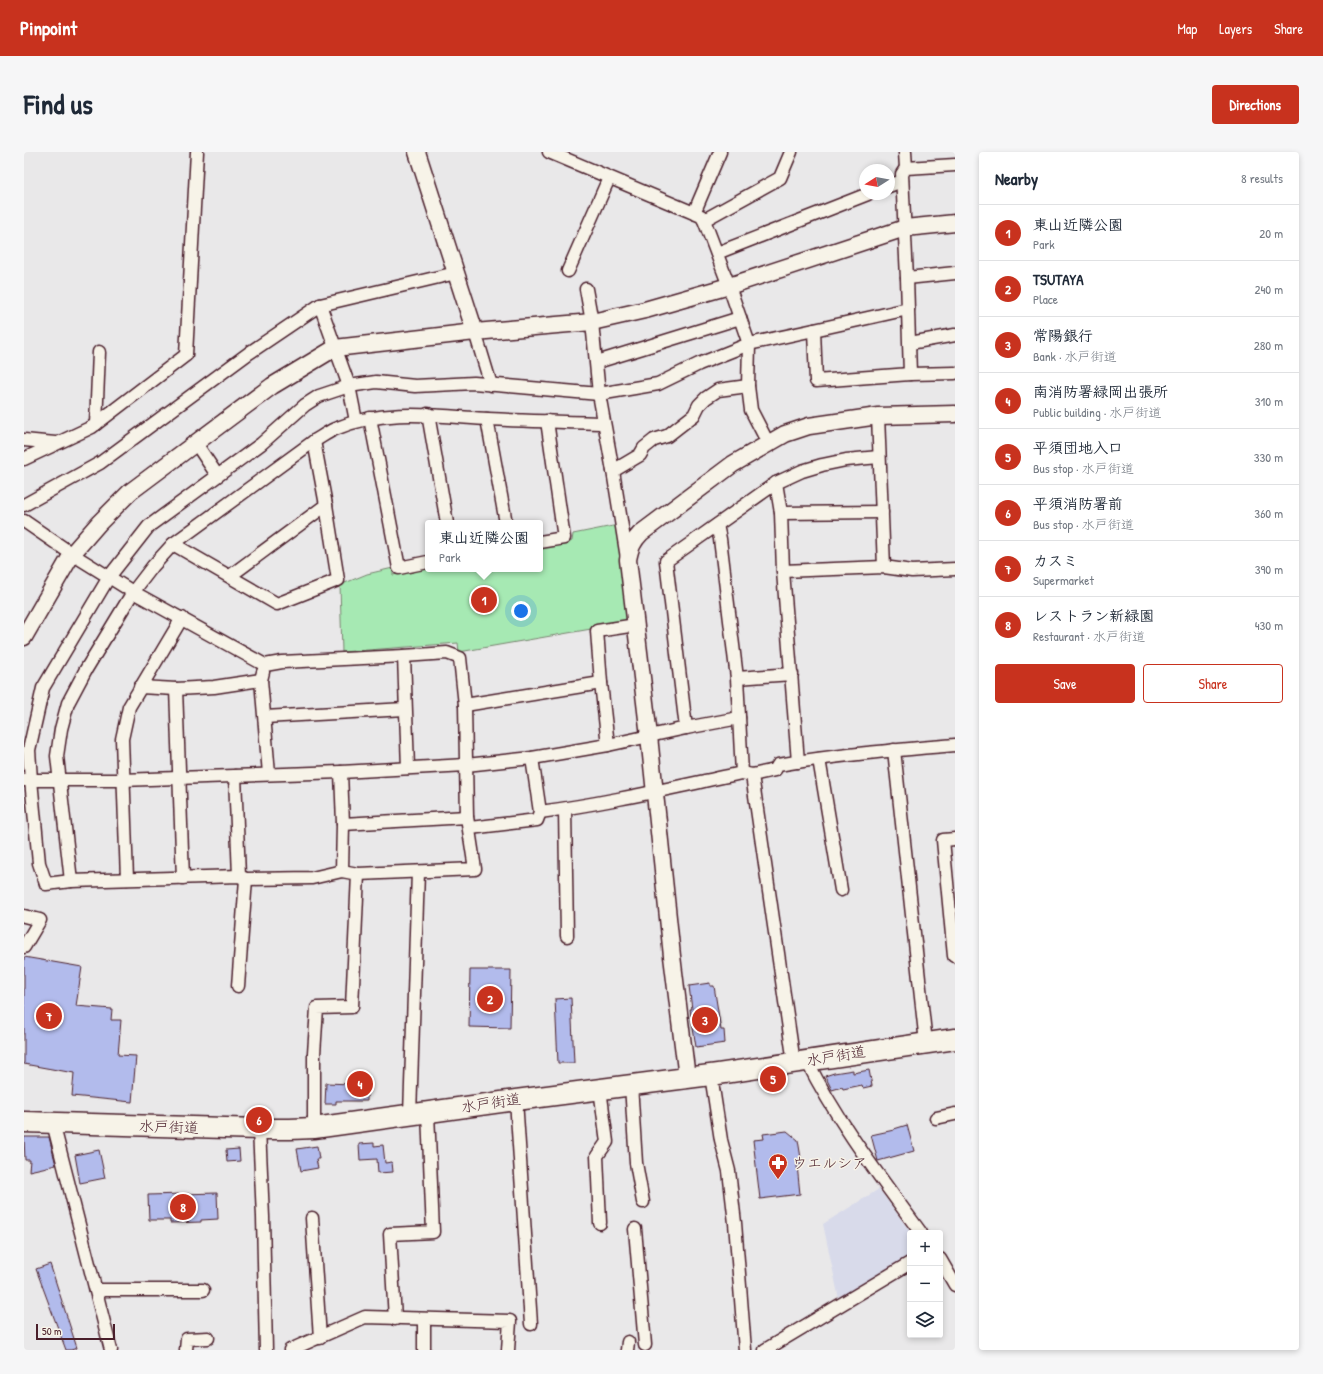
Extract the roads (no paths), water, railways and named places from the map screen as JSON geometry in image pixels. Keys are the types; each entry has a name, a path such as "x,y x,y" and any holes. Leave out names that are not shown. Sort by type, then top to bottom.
{"main road":[{"name":"水戸街道","path":"24,1122 259,1129 314,1128 710,1075 955,1039"}],"street":[{"path":"24,459 92,427 186,355 197,152"},
{"path":"417,152 491,385"},
{"path":"549,152 701,216 704,220 729,286 749,344 748,386 751,410 768,443"},
{"path":"694,213 720,152"},
{"path":"704,220 780,178 791,152"},
{"path":"905,152 906,168 902,174 902,181 910,343 910,374"},
{"path":"906,168 955,165"},
{"path":"568,271 609,178"},
{"path":"895,184 902,181"},
{"path":"716,253 859,197"},
{"path":"24,637 72,554 99,523 130,492 272,386 335,348 475,332 592,322 645,310 729,286 905,228 955,223"},
{"path":"24,505 100,463 249,352 320,305 456,273"},
{"path":"907,278 955,273"},
{"path":"586,289 597,362 598,394 628,560 649,736 686,1078"},
{"path":"320,305 349,386 356,421"},
{"path":"24,521 72,554 109,577 133,592 265,665 282,662 447,653 460,658 465,705 468,822 474,869 358,874 342,871 312,878 183,878 71,881 46,884 39,863 27,780 27,749 43,688 109,577 150,526 217,475 261,444 305,405 319,396 349,386 376,382 415,386 474,384 598,394 658,384 699,364 749,344 908,308"},
{"path":"597,362 740,318"},
{"path":"814,330 816,381 910,374 955,373"},
{"path":"910,343 955,335"},
{"path":"96,424 99,352"},
{"path":"613,471 640,455 644,448 654,440 667,436 694,415 699,405 718,390 748,386"},
{"path":"71,881 57,756 61,729 68,703 85,671 133,592 153,566 173,544 333,429 356,421 402,414 428,414 487,419 603,423"},
{"path":"428,414 446,520"},
{"path":"628,560 630,548 634,539 641,533 733,464 785,434 809,426 878,416 955,414"},
{"path":"878,416 884,567"},
{"path":"370,418 398,568 425,563"},
{"path":"487,419 505,520"},
{"path":"543,542 564,538 547,422"},
{"path":"24,440 56,443"},
{"path":"195,442 217,475"},
{"path":"173,544 277,604 338,580 314,442"},
{"path":"686,728 666,561 776,483 802,471 822,465 846,460 879,457"},
{"path":"776,483 781,513 783,570 798,762"},
{"path":"230,576 326,505"},
{"path":"781,513 882,512"},
{"path":"717,525 737,678 739,718 747,774 800,1062 834,1110 852,1139 919,1230"},
{"path":"783,570 884,567 912,571 955,569"},
{"path":"127,880 122,780 122,739 130,707 140,687 182,618"},
{"path":"608,745 600,683 596,631 636,625"},
{"path":"404,656 408,768"},
{"path":"265,665 261,680 269,774"},
{"path":"737,678 792,674"},
{"path":"140,687 176,689 214,687 261,680"},
{"path":"465,705 600,683"},
{"path":"176,689 183,878"},
{"path":"265,717 405,709"},
{"path":"27,780 122,780 341,772 466,765 532,758 608,745 739,718"},
{"path":"540,812 610,801 654,791 775,770 778,765 894,750 955,745"},
{"path":"894,750 926,1043"},
{"path":"343,824 537,820 540,812 532,758"},
{"path":"819,759 841,890"},
{"path":"341,772 343,824 342,871"},
{"path":"235,776 242,878 238,986"},
{"path":"565,809 567,936"},
{"path":"954,956 943,840 955,839"},
{"path":"394,1319 390,1234 433,1232 419,1114 418,872"},
{"path":"314,1128 314,1054 317,1008 352,1007 358,874"},
{"path":"24,916 40,920 24,947"},
{"path":"710,1075 721,1140 729,1171 735,1222 745,1350"},
{"path":"631,1085 636,1163 643,1202"},
{"path":"600,1089 607,1142 597,1156 600,1223"},
{"path":"516,1100 531,1324"},
{"path":"936,1118 955,1114"},
{"path":"53,1124 111,1350"},
{"path":"259,1129 266,1350"},
{"path":"312,1218 320,1338"},
{"path":"635,1228 645,1345"},
{"path":"765,1350 907,1264"},
{"path":"943,1264 955,1285"},
{"path":"96,1290 203,1290"},
{"path":"290,1350 365,1317 510,1322 508,1350"},
{"path":"424,1320 424,1350"},
{"path":"186,1350 187,1339 208,1338"}],"place":[{"name":"東山近隣公園","path":"484,600"},
{"name":"TSUTAYA","path":"490,999"},
{"name":"カスミ","path":"49,1016"},
{"name":"常陽銀行","path":"705,1020"},
{"name":"平須団地入口","path":"773,1079"},
{"name":"南消防署緑岡出張所","path":"360,1084"},
{"name":"平須消防署前","path":"259,1120"},
{"name":"ウエルシア","path":"778,1180"},
{"name":"レストラン新緑園","path":"183,1207"}]}
